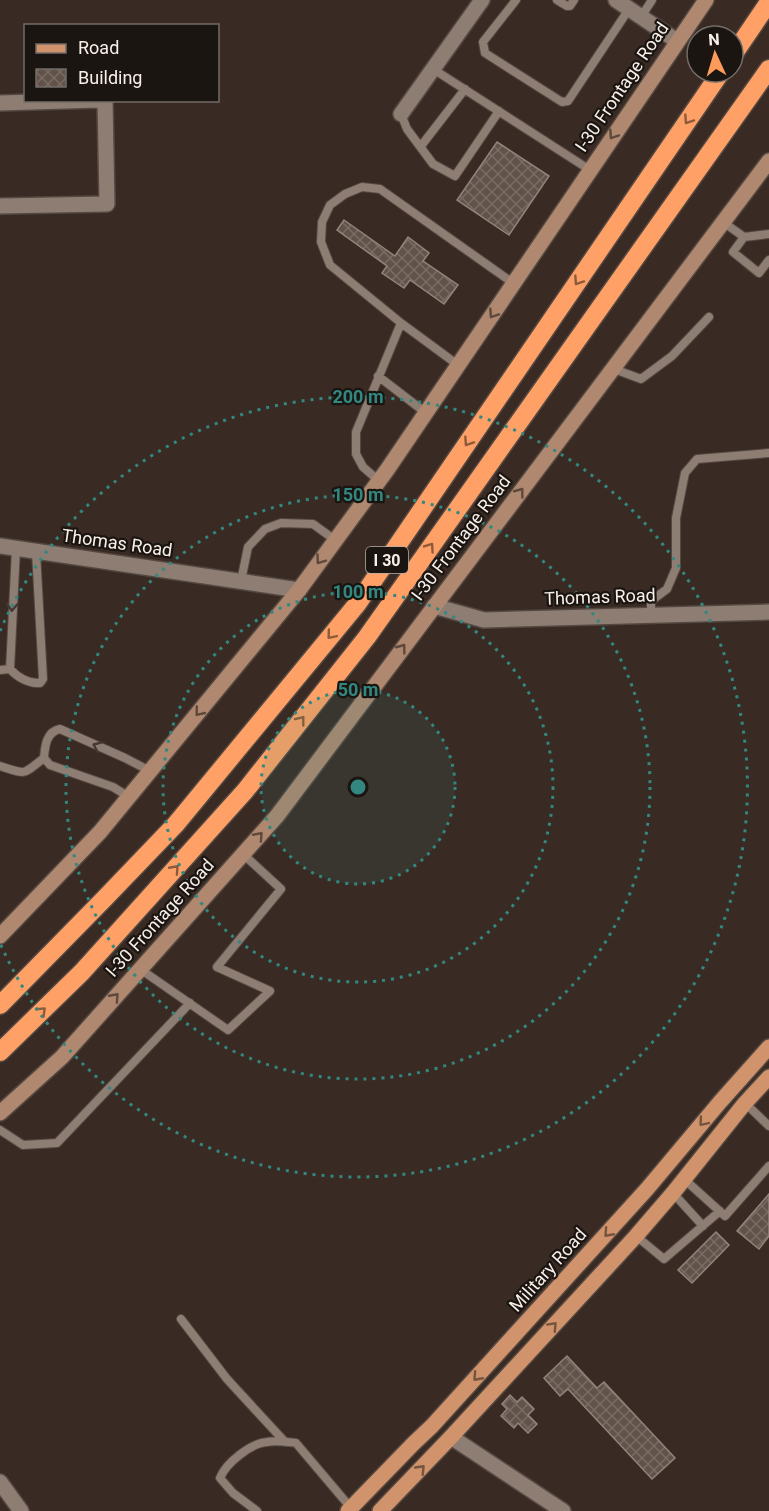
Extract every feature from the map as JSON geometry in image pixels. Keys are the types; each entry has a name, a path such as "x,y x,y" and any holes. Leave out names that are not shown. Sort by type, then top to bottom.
{"highway":[{"path":"745,37 769,2"},
{"name":"I 30","path":"0,1052 82,972 245,791 367,637 769,69"},
{"name":"I 30","path":"0,1005 176,824 358,603 713,84"}],"main road":[{"name":"I-30 Frontage Road","path":"0,936 100,832 299,590 426,413 706,0"},
{"name":"I-30 Frontage Road","path":"0,1113 62,1057 277,816 769,161"},
{"name":"Military Road","path":"350,1509 432,1426 603,1239 769,1047"},
{"path":"380,1511 636,1236 769,1077"},
{"path":"729,1093 745,1103"},
{"path":"432,1426 451,1437"}],"street":[{"path":"401,114 482,0"},
{"path":"616,0 677,41"},
{"path":"0,103 33,102"},
{"path":"0,206 107,204 105,102"},
{"name":"Thomas Road","path":"0,546 299,590"},
{"name":"Thomas Road","path":"434,606 484,620 769,612"},
{"path":"451,1437 563,1511"},
{"path":"0,1482 21,1511"}],"lane":[{"path":"516,0 483,42 485,52 562,102 568,101 635,13 652,0"},
{"path":"557,0 570,6 574,0"},
{"path":"433,69 590,170"},
{"path":"421,146 465,89"},
{"path":"401,114 407,129 433,164 455,176 499,111"},
{"path":"458,365 401,323 330,265 321,242 322,222 330,205 345,194 362,187 380,189 513,283"},
{"path":"723,222 744,237 769,234"},
{"path":"744,237 733,252 759,273 769,260"},
{"path":"614,369 641,379 672,356 709,317"},
{"path":"379,481 363,467 356,454 356,432 401,323"},
{"path":"378,376 426,413"},
{"path":"651,615 651,601 667,589 676,568 676,518 685,474 697,459 769,453"},
{"path":"241,581 248,547 265,529 281,523 313,524 335,540"},
{"path":"16,549 10,669 16,676 36,684 43,679 36,552"},
{"path":"0,670 10,669"},
{"path":"129,797 113,787 50,765 44,758 45,744 49,736 54,730 60,729 150,771"},
{"path":"0,766 25,773 44,758"},
{"path":"140,969 228,1030 270,991 217,967 281,889 243,855"},
{"path":"0,1130 22,1145 57,1143 190,1003"},
{"path":"745,1103 769,1126"},
{"path":"684,1179 725,1216 769,1166"},
{"path":"673,1194 703,1226"},
{"path":"636,1236 664,1259 720,1211"},
{"path":"181,1319 227,1379 285,1442"},
{"path":"258,1511 232,1493 220,1478 231,1462 257,1444 268,1441 296,1443 350,1509"}],"building":[{"path":"497,142 549,176 509,235 457,200"},
{"path":"344,220 395,256 408,237 429,253 423,261 458,285 444,304 410,280 404,288 382,273 387,266 337,230"},
{"path":"769,1194 769,1236 759,1249 737,1231"},
{"path":"716,1232 729,1245 692,1283 678,1270"},
{"path":"567,1356 597,1388 604,1382 675,1458 652,1479 568,1389 560,1396 544,1378"},
{"path":"510,1395 517,1402 522,1397 534,1409 528,1415 537,1424 528,1433 518,1423 514,1428 501,1416 507,1409 502,1404"}]}
